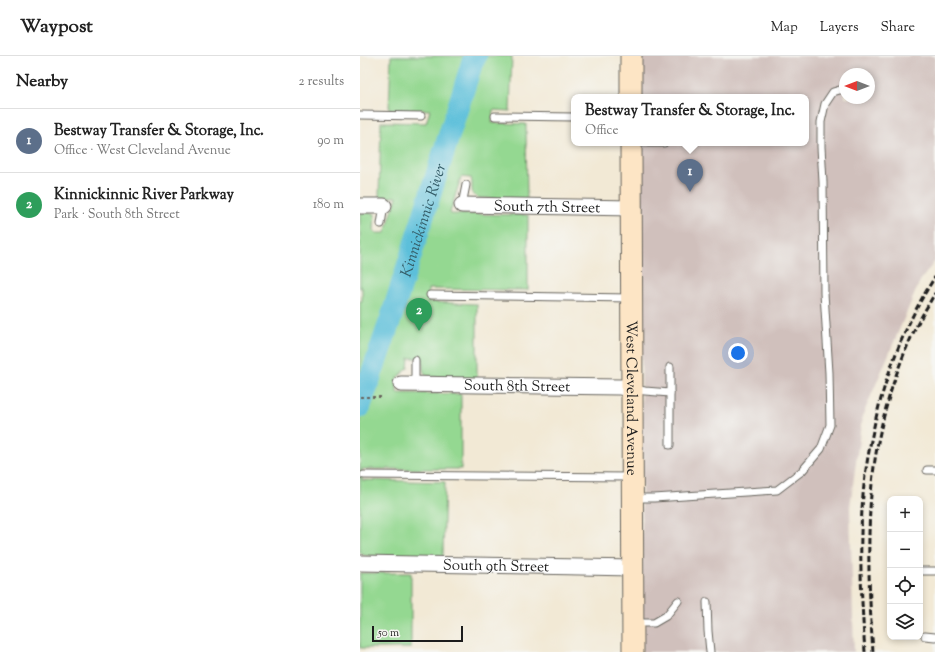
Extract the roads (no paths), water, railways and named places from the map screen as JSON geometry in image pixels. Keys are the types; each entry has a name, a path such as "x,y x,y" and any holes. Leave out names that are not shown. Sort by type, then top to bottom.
{"street":[{"path":"631,56 631,94"},
{"name":"West Cleveland Avenue","path":"631,146 633,652"},
{"path":"360,206 384,206"},
{"name":"South 7th Street","path":"462,206 632,208"},
{"name":"South 8th Street","path":"408,384 612,387 632,389"},
{"name":"South 9th Street","path":"360,563 633,568"}],"lane":[{"path":"633,498 777,490 802,471 821,449 830,425 829,373 824,292 821,122 825,104 832,92 839,90"},
{"path":"360,115 421,116"},
{"path":"494,116 571,117"},
{"path":"462,206 466,185"},
{"path":"381,224 384,206"},
{"path":"430,295 632,298"},
{"path":"408,384 415,360"},
{"path":"670,367 670,445"},
{"path":"632,389 670,392"},
{"path":"927,470 935,470"},
{"path":"364,475 632,477"},
{"path":"923,571 935,571"},
{"path":"633,623 654,623 666,616 678,601"},
{"path":"707,602 710,652"},
{"path":"925,636 935,637"}],"waterway":[{"name":"Kinnickinnic River","path":"360,407 391,318 472,63 476,56"},
{"path":"360,374 373,370"}],"railway":[{"path":"865,652 861,586 861,520 869,450 881,398 898,348 909,323 935,277"},
{"path":"873,652 869,544 871,489 879,437 899,367 916,327 935,293"}],"place":[{"name":"Bestway Transfer & Storage, Inc.","path":"690,192"},
{"name":"Kinnickinnic River Parkway","path":"419,331"}]}
